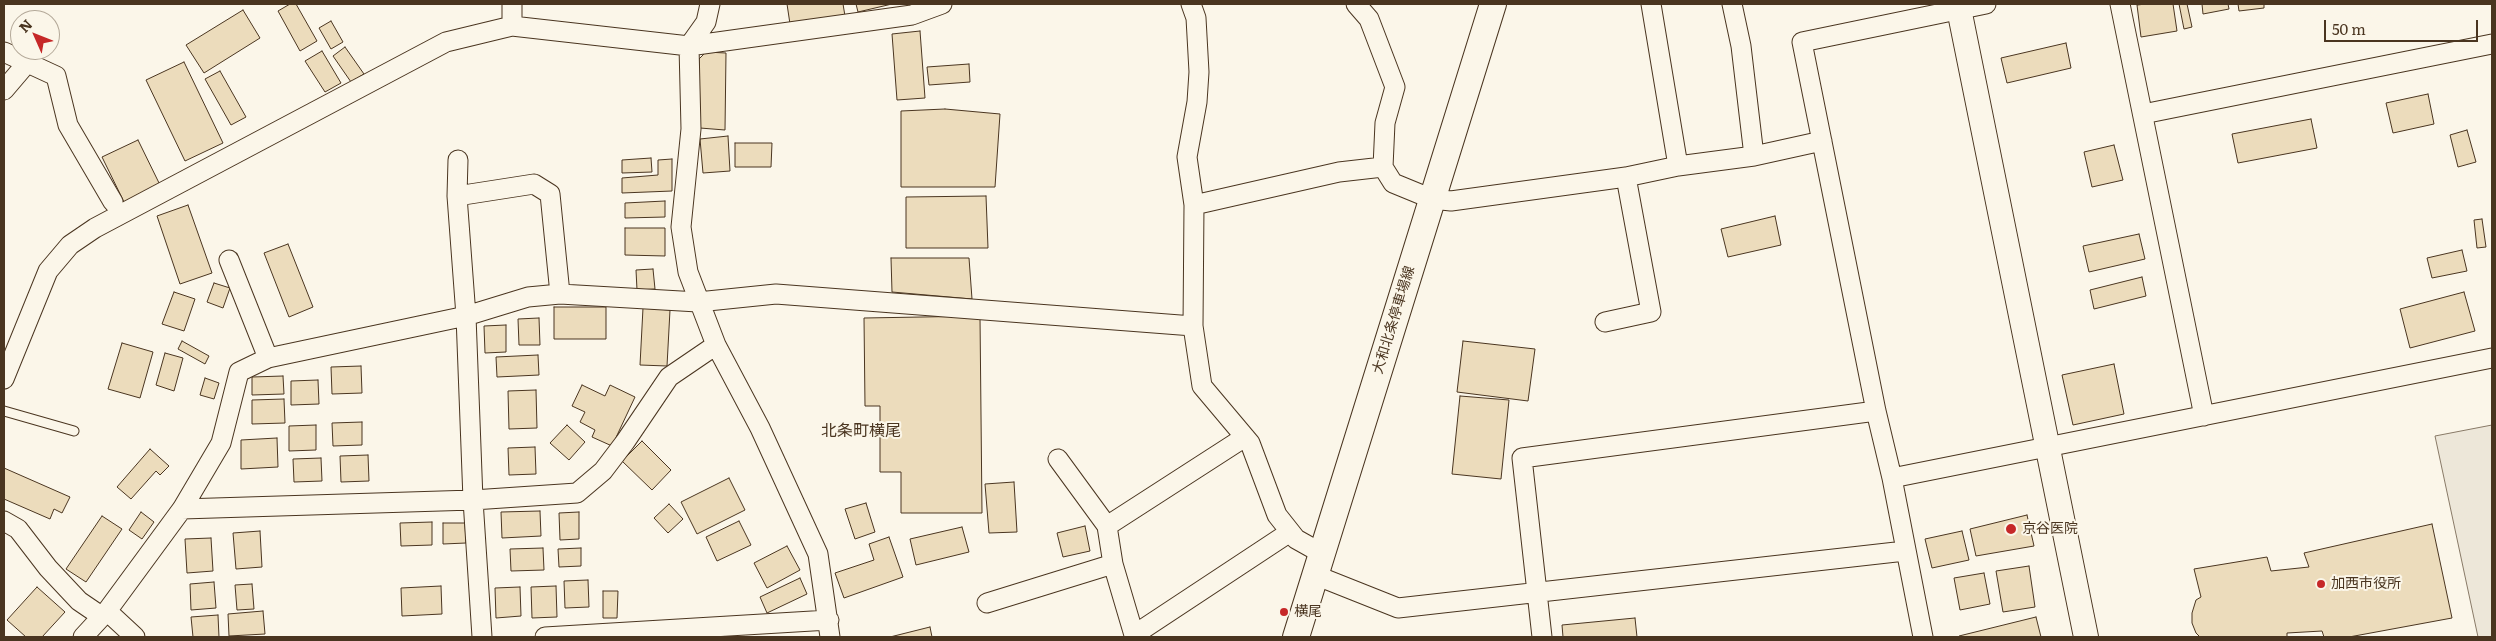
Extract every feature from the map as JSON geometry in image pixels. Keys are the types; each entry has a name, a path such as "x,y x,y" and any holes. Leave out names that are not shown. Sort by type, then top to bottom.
{"main road":[{"name":"大和北条停車場線","path":"1296,637 1493,4"}],"street":[{"path":"512,4 512,26"},
{"path":"546,637 830,628 818,554 760,428 716,345 688,272 681,227 691,129 690,46 706,22 710,4"},
{"path":"4,379 48,271 70,245 95,228 446,42 512,26 690,46 912,15 942,4"},
{"path":"1191,4 1196,18 1199,51 1197,102 1187,156 1194,205 1194,326 1202,386 1250,443 1277,516 1318,564 1398,608 1905,551"},
{"path":"1356,4 1369,19 1396,88 1385,123 1383,167 1393,183 1432,199 1451,202 1626,177 1678,166 1754,156 1822,141"},
{"path":"1651,4 1678,166"},
{"path":"1732,4 1741,46 1754,156"},
{"path":"1923,637 1802,42 1959,7 1986,4"},
{"path":"2120,4 2204,416"},
{"path":"1959,7 2086,637"},
{"path":"2143,114 2492,44"},
{"path":"4,52 56,76 68,125 113,202"},
{"path":"4,90 27,63"},
{"path":"458,160 457,196 466,316 473,500 482,637"},
{"path":"1194,205 1339,172 1383,167"},
{"path":"1604,322 1651,312 1626,177"},
{"path":"457,196 534,184 550,194 560,294"},
{"path":"229,260 268,358"},
{"path":"82,637 104,614 182,509 221,443 238,372 268,358 466,316 528,297 560,294 698,302 776,294 1194,326"},
{"path":"182,509 473,500 577,493 603,471 668,377 716,345"},
{"path":"1892,478 2492,358"},
{"path":"1542,637 1522,458 1876,411"},
{"path":"1107,526 1245,437"},
{"path":"1058,459 1107,526 1113,564 1135,636 1290,532"},
{"path":"4,521 18,530 48,568 78,601 104,614 135,637"},
{"path":"987,603 1113,564"}],"lane":[{"path":"4,411 74,431"}],"shaded area":[{"path":"2492,425 2492,637 2478,637 2435,436"}],"building":[{"path":"290,4 296,4 317,41 300,51 278,11"},
{"path":"787,4 843,4 845,16 790,24"},
{"path":"856,4 892,4 858,12"},
{"path":"2173,4 2177,31 2141,37 2137,5"},
{"path":"2179,4 2187,4 2192,27 2184,29"},
{"path":"2202,4 2228,4 2229,9 2203,14"},
{"path":"2238,4 2264,4 2264,8 2239,11"},
{"path":"243,10 260,38 204,73 186,45"},
{"path":"331,21 343,42 331,49 319,28"},
{"path":"920,31 925,98 897,100 892,34"},
{"path":"2066,43 2071,68 2007,83 2001,58"},
{"path":"345,47 364,74 351,82 333,56"},
{"path":"322,51 341,83 325,92 305,61"},
{"path":"706,52 726,53 725,130 700,128 699,59"},
{"path":"184,62 223,143 185,161 146,80"},
{"path":"969,64 970,82 929,85 927,67"},
{"path":"220,71 246,117 231,125 205,79"},
{"path":"2428,94 2434,124 2393,133 2386,103"},
{"path":"945,109 1000,114 995,187 901,187 901,111"},
{"path":"2311,119 2317,148 2238,163 2232,134"},
{"path":"2467,130 2476,162 2458,167 2450,135"},
{"path":"728,136 730,171 703,173 700,139"},
{"path":"138,140 161,187 125,204 102,157"},
{"path":"735,143 772,143 771,167 735,167"},
{"path":"2114,145 2123,180 2092,187 2084,152"},
{"path":"651,158 652,172 622,173 622,160"},
{"path":"672,159 672,191 622,193 622,178 658,175 658,160"},
{"path":"986,196 988,248 906,248 906,197"},
{"path":"665,201 665,217 625,218 625,203"},
{"path":"188,205 212,273 180,284 157,216"},
{"path":"1775,216 1781,245 1728,257 1721,229"},
{"path":"2482,219 2486,247 2477,248 2474,220"},
{"path":"625,228 665,228 665,256 625,255"},
{"path":"2139,234 2145,259 2089,272 2083,246"},
{"path":"288,244 313,307 289,317 264,253"},
{"path":"2462,250 2467,271 2432,278 2427,258"},
{"path":"891,258 969,258 972,299 892,292"},
{"path":"653,269 655,289 637,290 636,270"},
{"path":"2142,277 2146,296 2094,309 2090,290"},
{"path":"214,283 230,288 223,308 207,302"},
{"path":"174,292 195,299 184,331 162,324"},
{"path":"2464,292 2475,331 2410,348 2400,309"},
{"path":"554,307 606,307 606,339 554,339"},
{"path":"643,308 670,310 667,366 640,365"},
{"path":"980,316 982,513 901,513 901,472 880,472 880,406 865,406 864,318"},
{"path":"539,318 540,345 519,345 518,319"},
{"path":"506,325 506,352 485,353 484,326"},
{"path":"182,341 209,356 205,364 178,349"},
{"path":"1463,341 1535,349 1528,401 1457,392"},
{"path":"122,343 153,352 140,398 108,389"},
{"path":"165,353 183,358 174,391 156,385"},
{"path":"538,355 539,375 497,377 496,357"},
{"path":"2114,364 2124,414 2073,425 2062,375"},
{"path":"361,366 362,393 332,394 331,367"},
{"path":"283,376 284,394 252,395 252,377"},
{"path":"205,378 219,383 214,399 200,395"},
{"path":"318,380 319,404 291,405 291,381"},
{"path":"582,385 605,396 610,385 635,397 612,446 592,437 595,430 580,422 585,412 572,406"},
{"path":"536,390 537,428 509,429 508,391"},
{"path":"1460,396 1509,400 1501,479 1452,474"},
{"path":"284,399 285,423 252,424 252,400"},
{"path":"362,422 362,445 333,446 332,423"},
{"path":"316,425 316,450 289,451 289,426"},
{"path":"567,425 585,442 569,460 550,443"},
{"path":"277,438 278,467 241,469 241,440"},
{"path":"642,441 671,470 652,490 622,461"},
{"path":"535,447 536,474 509,475 508,448"},
{"path":"150,449 169,466 160,475 156,471 131,499 117,487"},
{"path":"368,455 369,481 341,482 340,456"},
{"path":"321,458 322,481 294,482 293,459"},
{"path":"4,468 70,497 62,513 54,509 50,519 4,499"},
{"path":"729,478 745,510 697,534 681,502"},
{"path":"1014,482 1017,532 989,533 985,484"},
{"path":"866,503 875,532 855,539 845,509"},
{"path":"669,504 683,519 668,533 654,518"},
{"path":"540,511 541,536 502,538 501,512"},
{"path":"141,512 154,522 142,539 129,530"},
{"path":"579,512 579,539 560,540 559,513"},
{"path":"2027,515 2034,546 1976,556 1970,529"},
{"path":"102,516 122,529 86,582 66,569"},
{"path":"739,521 751,545 717,561 706,537"},
{"path":"432,522 432,545 401,546 400,523"},
{"path":"443,523 465,523 466,543 443,544"},
{"name":"加西市役所","path":"2432,524 2452,618 2349,637 2324,637 2322,631 2287,633 2287,637 2200,637 2196,633 2192,623 2192,613 2196,600 2201,597 2194,569 2267,557 2271,571 2309,567 2304,553"},
{"path":"1085,526 1090,551 1063,557 1057,533"},
{"path":"962,527 969,552 916,565 910,539"},
{"path":"260,531 262,567 236,569 233,533"},
{"path":"1962,531 1969,560 1932,568 1925,539"},
{"path":"889,537 903,577 844,598 835,573 874,560 869,544"},
{"path":"211,538 213,571 187,573 185,539"},
{"path":"787,546 800,570 767,588 754,563"},
{"path":"543,548 544,570 511,571 510,549"},
{"path":"581,548 581,566 559,567 558,549"},
{"path":"2029,566 2035,607 2003,612 1996,571"},
{"path":"1984,573 1990,604 1960,610 1954,578"},
{"path":"800,578 807,594 767,613 760,597"},
{"path":"588,580 589,607 565,608 564,581"},
{"path":"214,582 216,608 191,610 190,584"},
{"path":"252,584 254,609 237,610 235,585"},
{"path":"441,586 442,614 402,616 401,588"},
{"path":"556,586 557,617 532,618 531,587"},
{"path":"37,587 65,612 42,637 26,637 7,620"},
{"path":"520,587 521,616 496,618 495,588"},
{"path":"603,591 618,591 617,618 603,618"},
{"path":"263,611 265,634 229,636 228,614"},
{"path":"218,615 219,637 193,637 191,617"},
{"path":"2036,617 2041,637 1959,636"},
{"path":"1635,618 1637,637 1563,637 1562,625"},
{"path":"930,627 932,637 890,637"}],"place":[{"name":"京谷医院","path":"2011,529"},
{"name":"加西市役所","path":"2321,584"},
{"name":"横尾","path":"1284,612"}],"district":[{"name":"北条町横尾","path":"861,431"}]}
